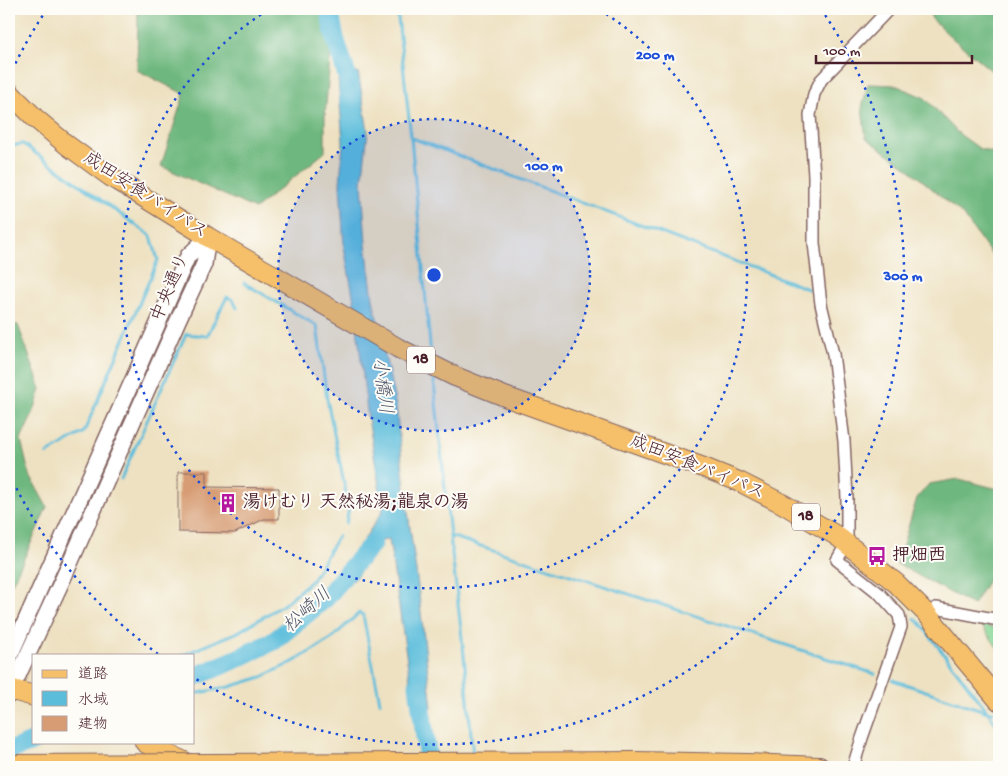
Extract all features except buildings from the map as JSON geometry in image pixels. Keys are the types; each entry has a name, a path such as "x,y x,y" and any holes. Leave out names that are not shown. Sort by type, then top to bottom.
{"highway":[{"path":"10,692 32,696"},
{"path":"148,744 164,754 196,767"},
{"path":"9,765 635,762 819,767"},
{"path":"571,767 635,762"}],"main road":[{"name":"成田安食バイパス","path":"9,92 35,118 75,151 111,177 208,237 398,348 454,376 740,482 783,504 847,542 896,583 927,614 999,701"}],"street":[{"path":"853,767 901,627 899,615 880,594 837,560 847,542 844,441 833,354 821,304 814,243 814,176 810,115 814,94 821,80 889,9"},
{"name":"中央通り","path":"9,658 188,256 208,237"},
{"name":"中央通り","path":"10,692 204,264 208,237"},
{"path":"927,614 936,608 999,620"}],"green space":[{"path":"138,9 328,9 331,48 325,116 325,152 255,209 161,166 184,94 137,70"},
{"path":"928,9 999,9 999,77 932,19"},
{"path":"868,84 895,85 925,98 958,133 980,149 999,154 999,263 963,215 904,165 866,138 862,108"},
{"path":"9,324 18,325 41,389 34,411 21,440 29,474 47,507 9,589"},
{"path":"959,479 999,488 999,562 973,605 897,564 917,498 929,484"},
{"path":"981,625 999,629 999,644 997,647"}],"water":[{"path":"358,72 368,131 362,183 366,244 373,299 396,406 432,708 414,708 389,539 382,541 353,581 359,547 383,510 367,411 354,301 344,247 340,185 343,142 338,79"}],"waterway":[{"name":"小橋川","path":"329,9 335,38 348,79 349,100"},
{"path":"397,9 431,356"},
{"path":"412,138 808,289"},
{"path":"9,146 23,144 151,236 158,260 84,432 47,454"},
{"path":"244,283 317,326 327,399 349,508 346,523"},
{"path":"121,479 186,334 207,336 227,297 233,300 237,308"},
{"path":"433,373 464,655 473,757"},
{"path":"185,654 238,632 283,605 312,580 338,536"},
{"path":"450,536 875,674"},
{"name":"松崎川","path":"195,677 274,641 326,598 372,544"},
{"path":"195,694 229,687 262,677 293,662 331,639 359,613 363,615 380,702"},
{"path":"915,619 921,624 999,728"},
{"path":"893,680 988,712 993,712"},
{"name":"小橋川","path":"418,685 429,767"},
{"name":"松崎川","path":"9,751 32,742"}],"place":[{"name":"湯けむり 天然秘湯;龍泉の湯","path":"228,503"},
{"name":"押畑西","path":"877,556"}]}
